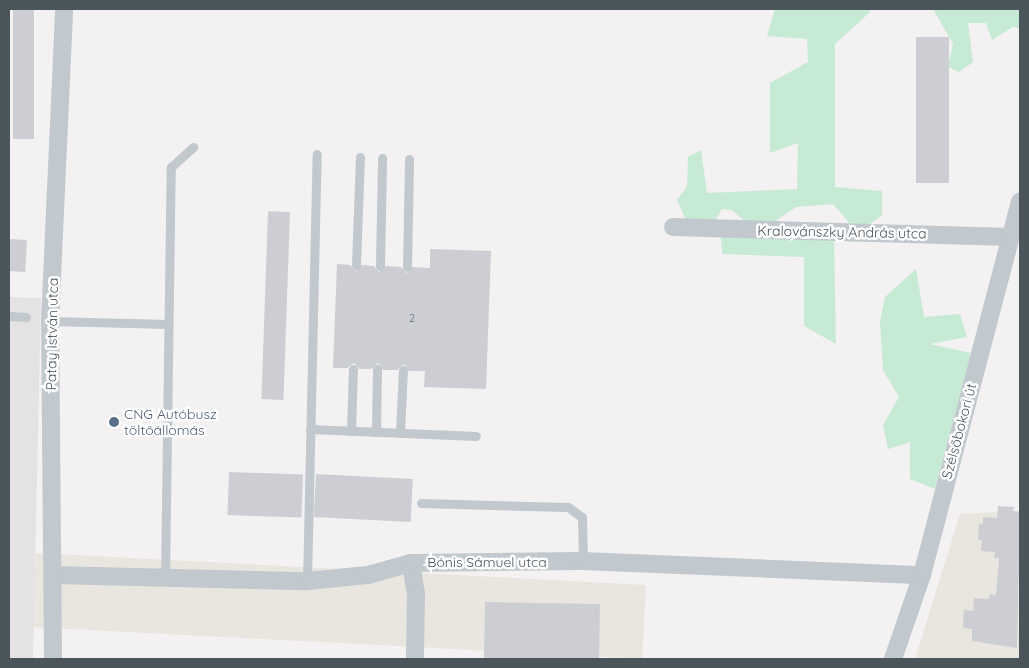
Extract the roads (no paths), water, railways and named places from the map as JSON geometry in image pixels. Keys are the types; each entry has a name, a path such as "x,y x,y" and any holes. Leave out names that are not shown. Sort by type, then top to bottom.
{"street":[{"name":"Patay István utca","path":"52,659 54,575 50,320 64,9"},
{"name":"Szélsőbokori út","path":"893,659 922,575 1020,202"},
{"name":"Kralovánszky András utca","path":"673,227 1010,237"},
{"name":"Bónis Sámuel utca","path":"54,575 307,581 368,575 412,563 583,561 922,575"},
{"path":"412,563 416,593 415,659"}],"lane":[{"path":"165,578 171,167 193,147"},
{"path":"307,581 317,154"},
{"path":"356,265 360,157"},
{"path":"380,266 382,158"},
{"path":"407,267 410,159"},
{"path":"9,316 26,317"},
{"path":"50,320 168,324"},
{"path":"351,430 353,369"},
{"path":"376,432 377,369"},
{"path":"400,433 403,370"},
{"path":"310,429 476,436"},
{"path":"421,503 568,507 582,517 583,561"}],"place":[{"name":"CNG Autóbusz töltőállomás","path":"114,422"}]}
